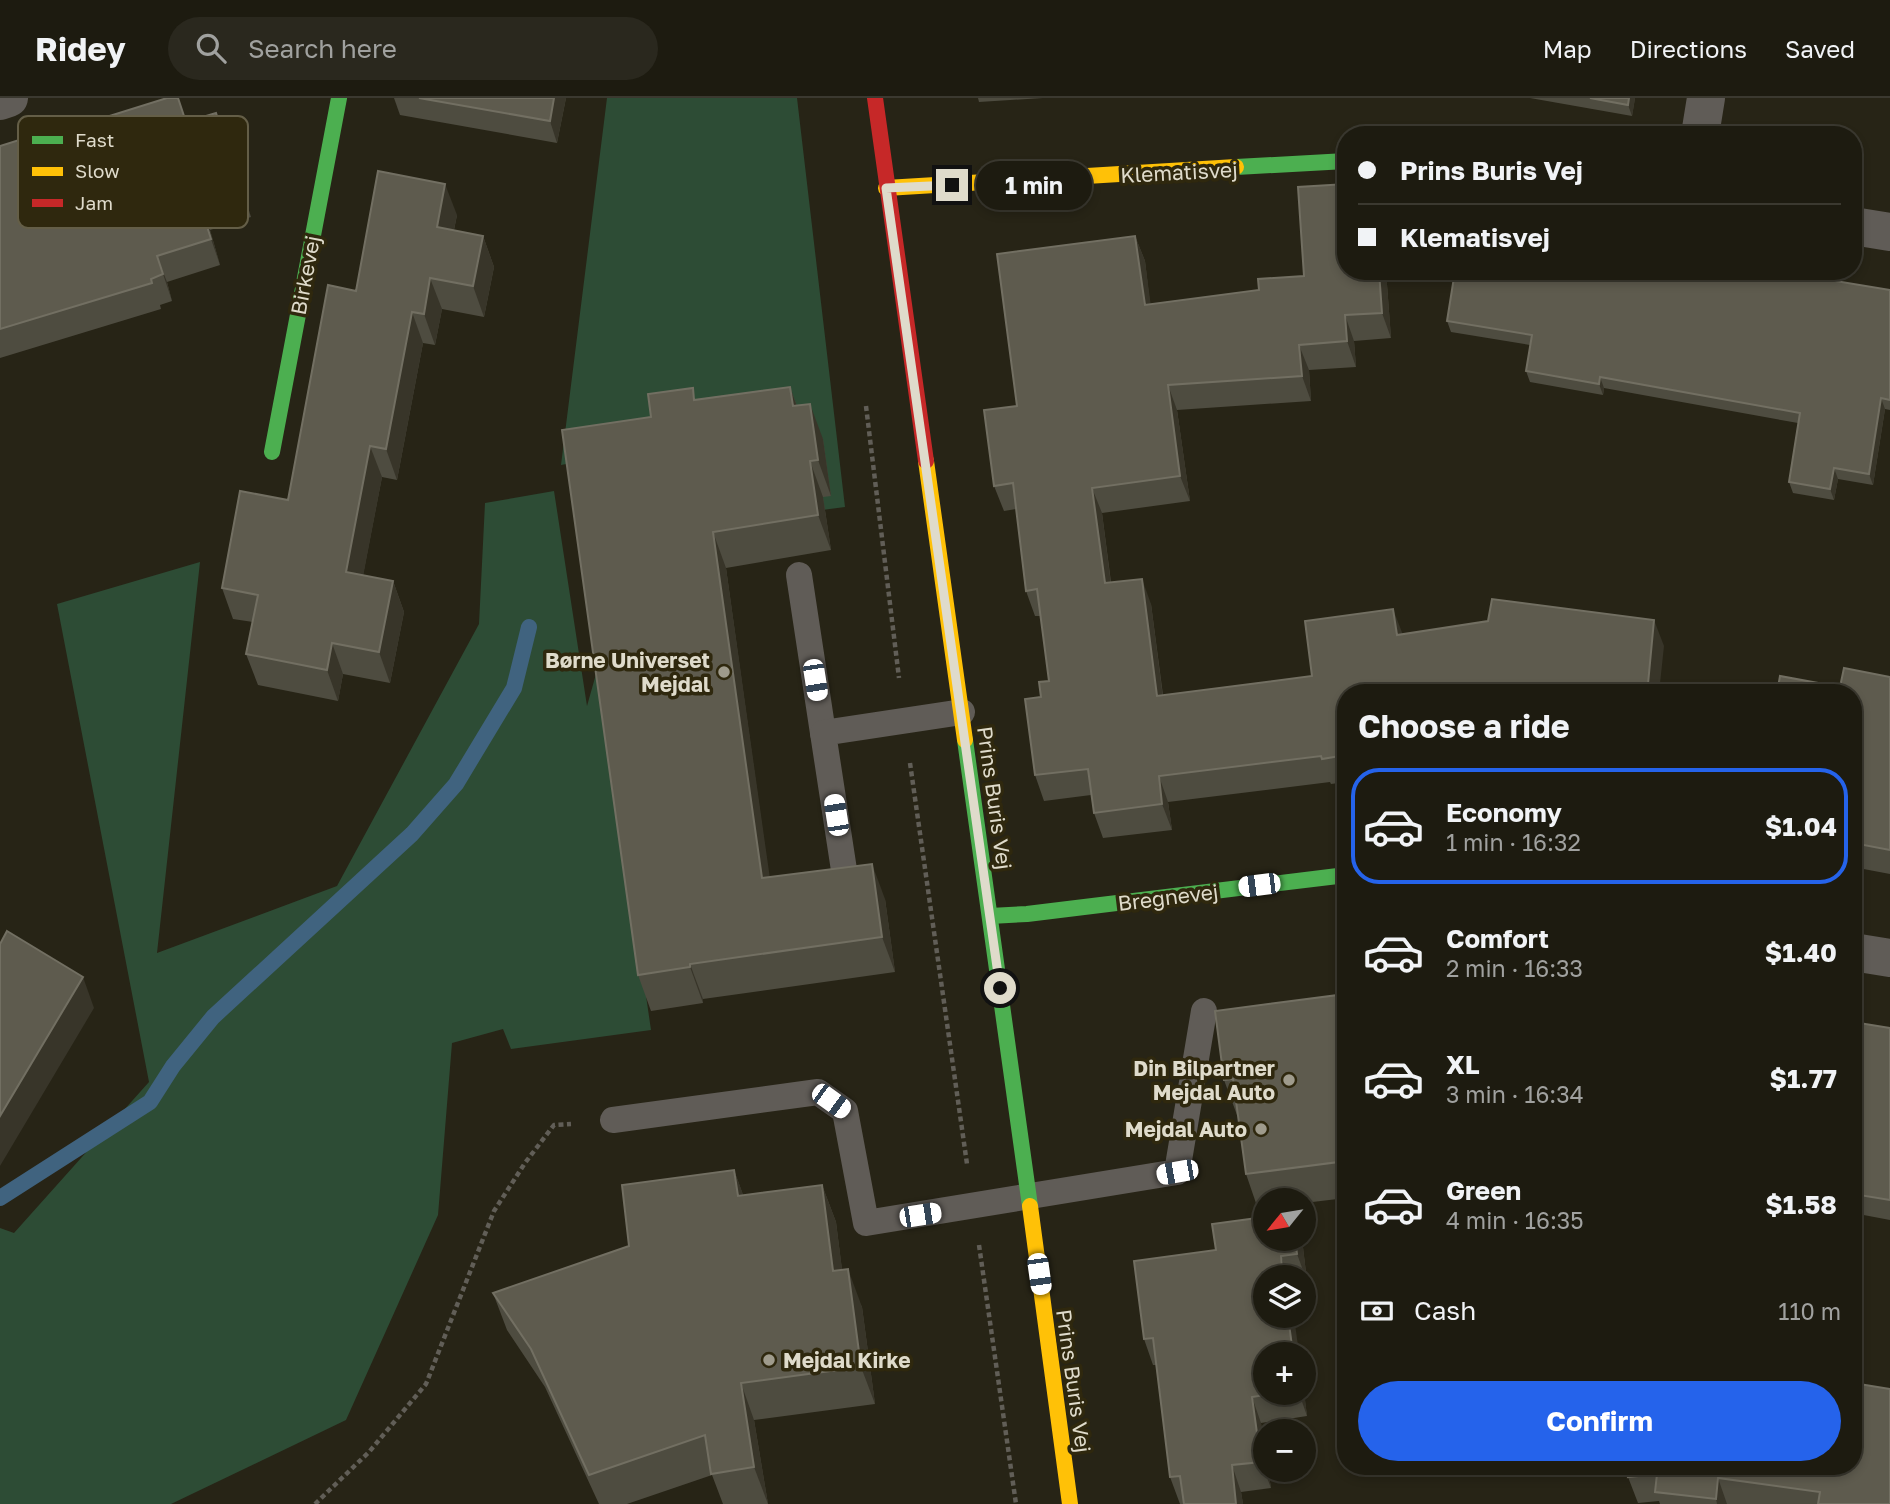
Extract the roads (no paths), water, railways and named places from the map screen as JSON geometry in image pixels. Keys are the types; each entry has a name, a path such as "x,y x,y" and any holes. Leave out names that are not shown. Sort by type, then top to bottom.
{"street":[{"path":"0,101 9,98"},
{"name":"Birkevej","path":"272,452 339,98"},
{"name":"Prins Buris Vej","path":"875,98 1070,1504"},
{"path":"1701,126 1706,98"},
{"name":"Klematisvej","path":"886,188 1337,162"},
{"path":"1862,227 1890,232"},
{"name":"Bregnevej","path":"990,916 1027,914 1337,876"},
{"path":"1862,953 1890,958"}],"lane":[{"path":"799,575 845,870"},
{"path":"823,733 962,712"},
{"path":"613,1120 818,1092 845,1111 866,1223 1177,1172 1204,1012"}],"waterway":[{"path":"0,1198 150,1102 173,1066 213,1017 412,834 456,784 514,688 529,627"}],"place":[{"name":"Børne Universet Mejdal","path":"724,672"},
{"name":"Din Bilpartner Mejdal Auto","path":"1289,1080"},
{"name":"Mejdal Auto","path":"1261,1129"},
{"name":"Mejdal Kirke","path":"769,1360"}]}
